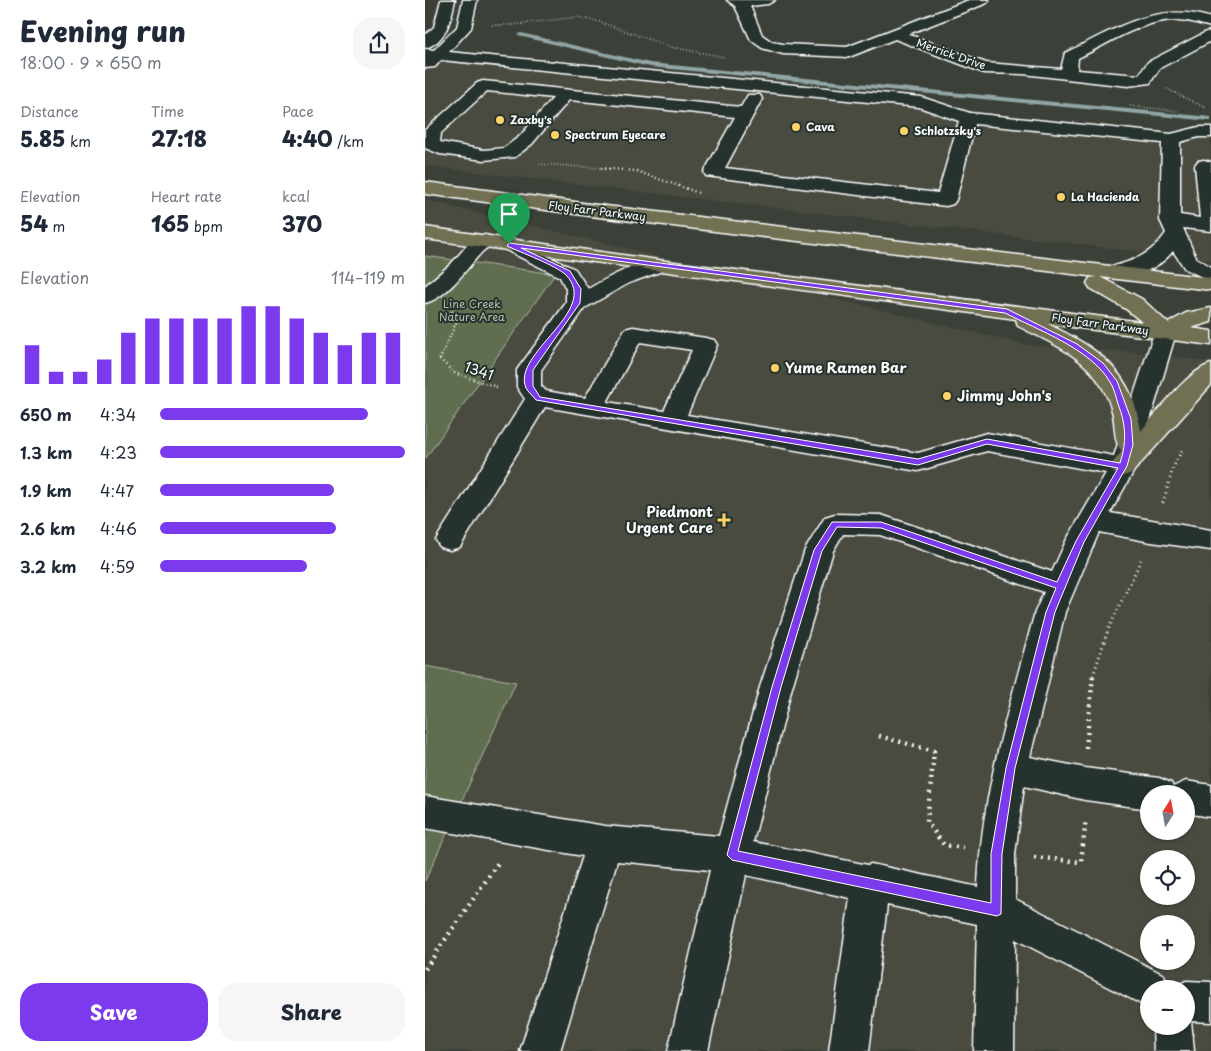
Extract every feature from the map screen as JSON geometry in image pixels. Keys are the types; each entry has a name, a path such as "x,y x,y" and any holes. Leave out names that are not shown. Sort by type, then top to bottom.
{"main road":[{"name":"Floy Farr Parkway","path":"425,188 769,232 836,246 1106,278 1211,296"},
{"name":"Floy Farr Parkway","path":"425,233 658,266 1211,338"},
{"name":"Floy Farr Parkway","path":"1106,278 1211,284"},
{"path":"1106,278 1145,309 1165,333 1194,318 1211,315"},
{"path":"1007,311 1075,345 1100,365 1113,381 1128,419 1126,456"},
{"path":"1126,456 1211,372"}],"street":[{"path":"425,43 441,28 448,0"},
{"path":"425,67 431,55 464,28 470,0"},
{"name":"Merrick Drive","path":"768,0 737,2 756,37 767,45 783,49 849,52 982,0"},
{"path":"1069,73 1070,56 1097,45 1175,6 1211,23"},
{"name":"Merrick Drive","path":"895,34 984,68 1069,73 1128,81 1144,80"},
{"path":"1144,80 1154,65 1211,35"},
{"path":"925,46 921,58 930,64 978,65"},
{"path":"431,55 921,102 968,118 1171,139 1199,132 1211,132"},
{"path":"591,97 612,72"},
{"path":"565,94 526,140 509,153 483,155 440,149 431,144 433,131 483,86 565,94 746,113"},
{"path":"761,87 713,172 946,200 968,118"},
{"path":"1171,139 1170,162 1173,227 1187,260 1192,265 1211,275"},
{"path":"1170,162 1207,165 1211,225 1173,227"},
{"path":"1106,278 1152,262 1173,227"},
{"path":"425,297 457,268 477,246 485,241"},
{"path":"509,244 568,273 577,289 577,303"},
{"path":"658,266 622,279 577,303 529,370 529,387 538,398 918,462 987,442 1126,456"},
{"path":"994,1051 997,854 1011,768 1050,612 1059,586 1126,456 1165,333"},
{"path":"592,407 633,334 706,346 671,421"},
{"path":"449,540 538,398"},
{"path":"687,1051 732,855 777,687 819,550 835,524 881,525 1059,586"},
{"path":"1086,531 1151,532 1211,540"},
{"path":"1011,768 1085,784 1140,791"},
{"path":"1195,799 1211,801"},
{"path":"425,812 605,843 732,855 871,882 997,910 1140,984"},
{"path":"540,1051 605,843"},
{"path":"849,1051 871,882"},
{"path":"1195,1001 1211,1002"},
{"path":"1173,1035 1174,1051"}],"path":[{"path":"1144,80 1199,103 1211,111"},
{"name":"1341","path":"444,308 453,311 456,323 440,359 454,373 538,398"},
{"path":"425,969 522,829"}],"shaded area":[{"path":"425,57 1211,137 1211,260 425,166"},
{"path":"425,200 1031,346 1136,352 1211,362 1211,1051 425,1051 425,881 516,682 425,666 425,458 554,274 425,256"}],"green space":[{"name":"Line Creek Nature Area","path":"425,256 555,274 425,459"},
{"path":"425,666 516,682 425,881"}],"waterway":[{"path":"521,35 650,65 1211,119"}],"place":[{"name":"Zaxby's","path":"500,120"},
{"name":"Cava","path":"796,127"},
{"name":"Schlotzsky's","path":"904,131"},
{"name":"Spectrum Eyecare","path":"555,135"},
{"name":"La Hacienda","path":"1061,197"},
{"name":"Yume Ramen Bar","path":"775,368"},
{"name":"Jimmy John's","path":"947,396"},
{"name":"Piedmont Urgent Care","path":"724,520"}],"route":[{"path":"509,244 568,273 577,289 577,303 529,370 529,387 538,398 918,462 987,442 1123,466 1092,520 1080,541 1059,586 1050,612 1011,768 997,854 997,910 871,882 732,855 777,687 819,550 835,524 881,525 1059,586 1080,541 1123,466 1129,445 1128,419 1113,381 1100,365 1075,345 1007,311 658,266 509,244"}]}
